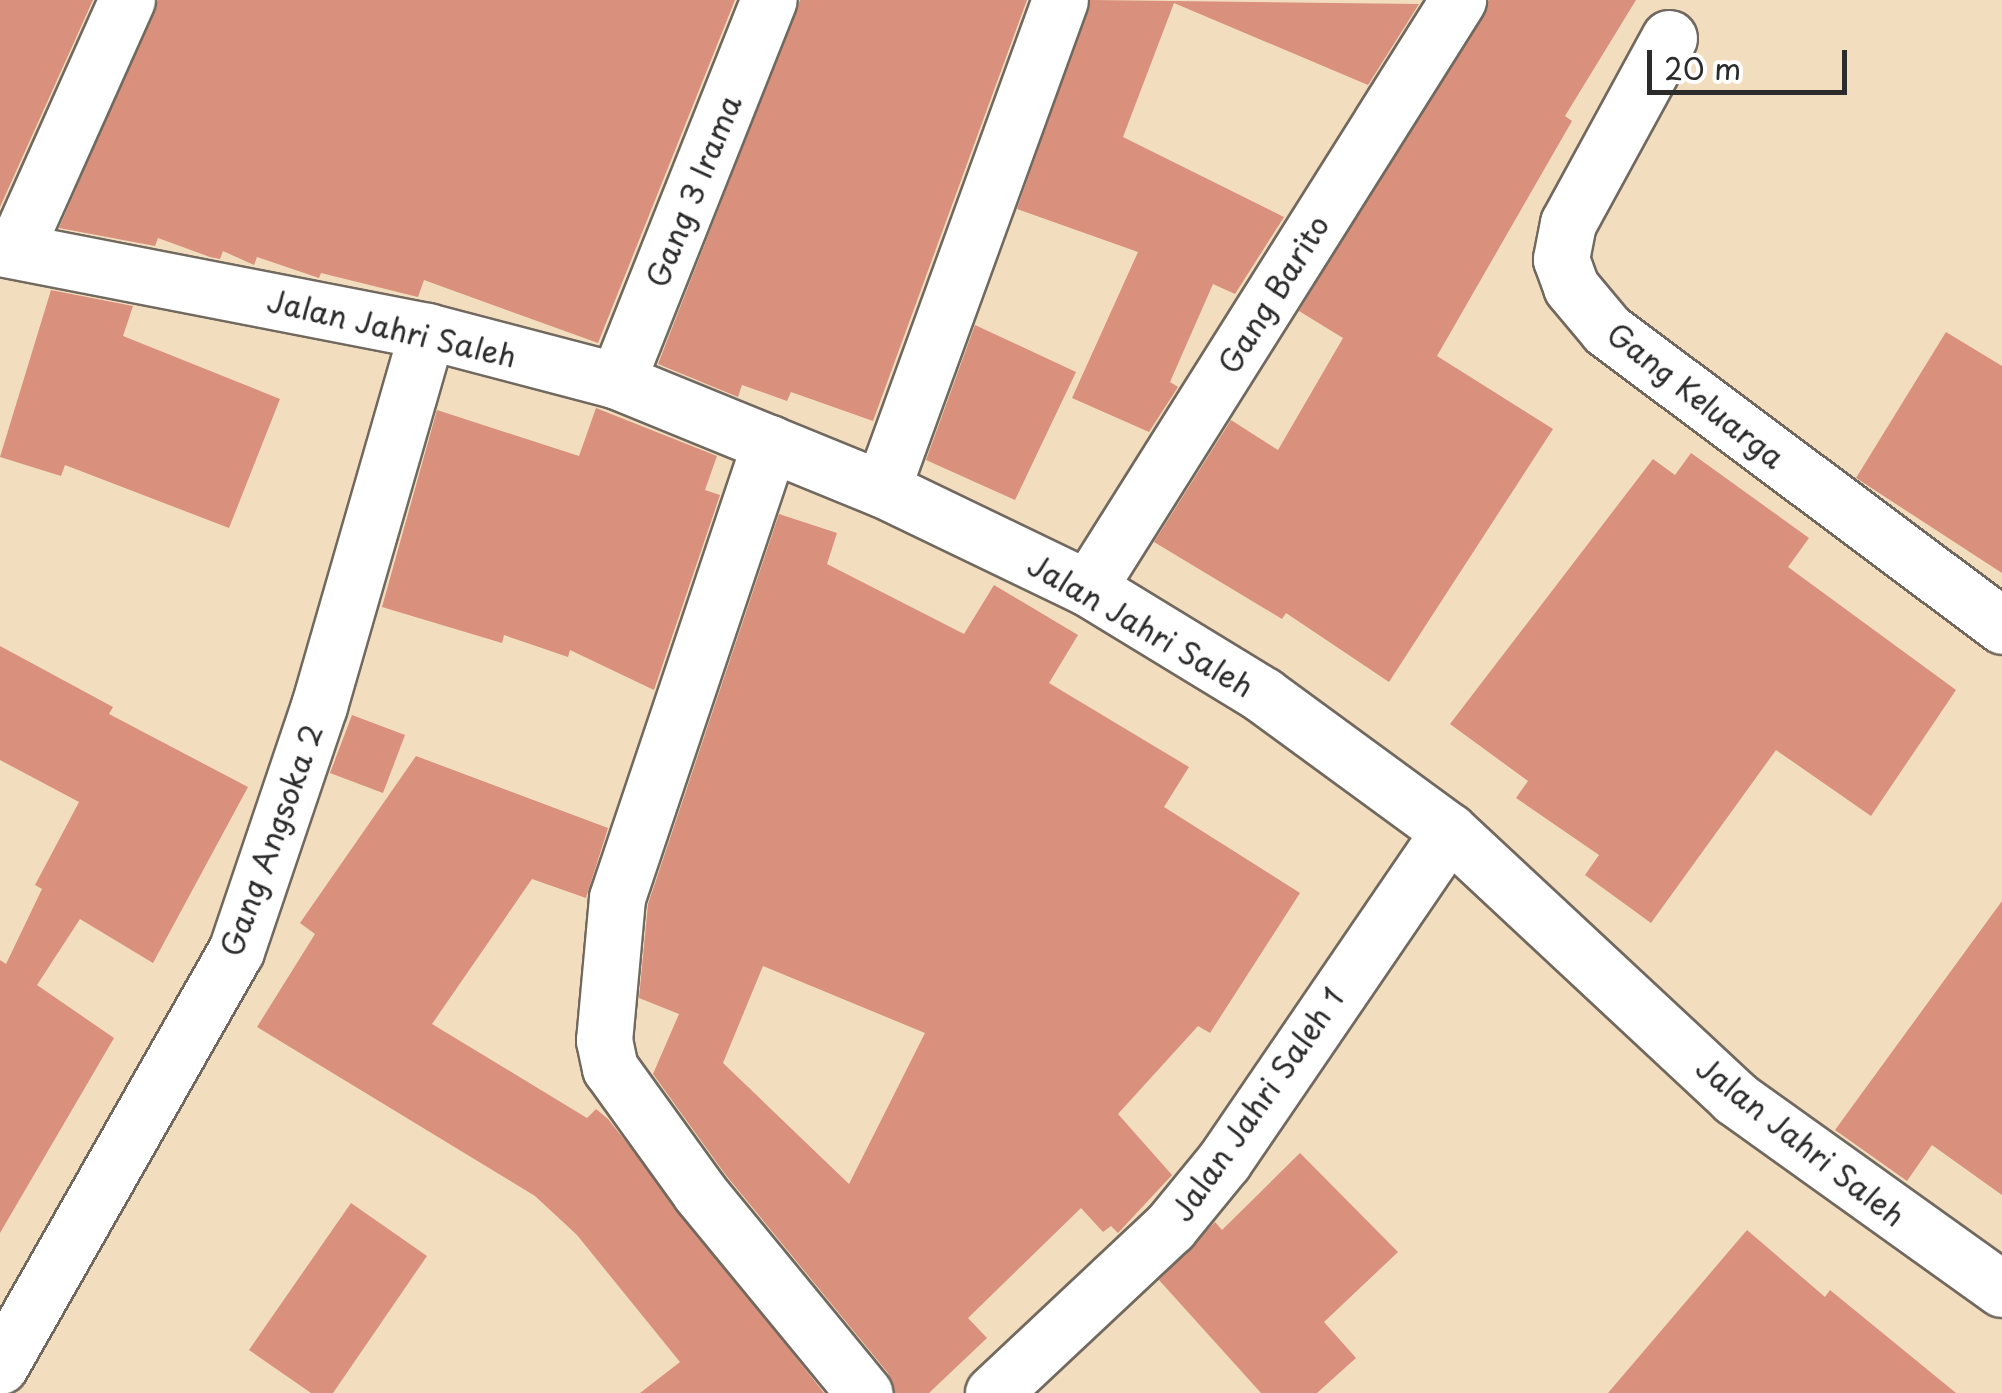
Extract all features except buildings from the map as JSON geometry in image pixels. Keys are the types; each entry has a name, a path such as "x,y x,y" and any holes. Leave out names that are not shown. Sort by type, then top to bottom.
{"street":[{"path":"7,249 128,0"},
{"name":"Gang 3 Irama","path":"617,382 769,0"},
{"path":"882,489 1060,0"},
{"name":"Gang Barito","path":"1088,588 1458,0"},
{"name":"Gang Keluarga","path":"1669,38 1568,223 1562,259 1572,287 1607,330 2002,626"},
{"name":"Jalan Jahri Saleh","path":"7,249 428,331 617,382 882,489 1088,588 1263,695 1448,830 1735,1098 2002,1289"},
{"name":"Gang Angsoka 2","path":"0,1366 236,950 319,706 428,331"},
{"path":"770,443 617,898 604,1040 610,1068 700,1193 864,1393"},
{"name":"Jalan Jahri Saleh 1","path":"993,1393 1170,1227 1224,1161 1448,830"}]}
